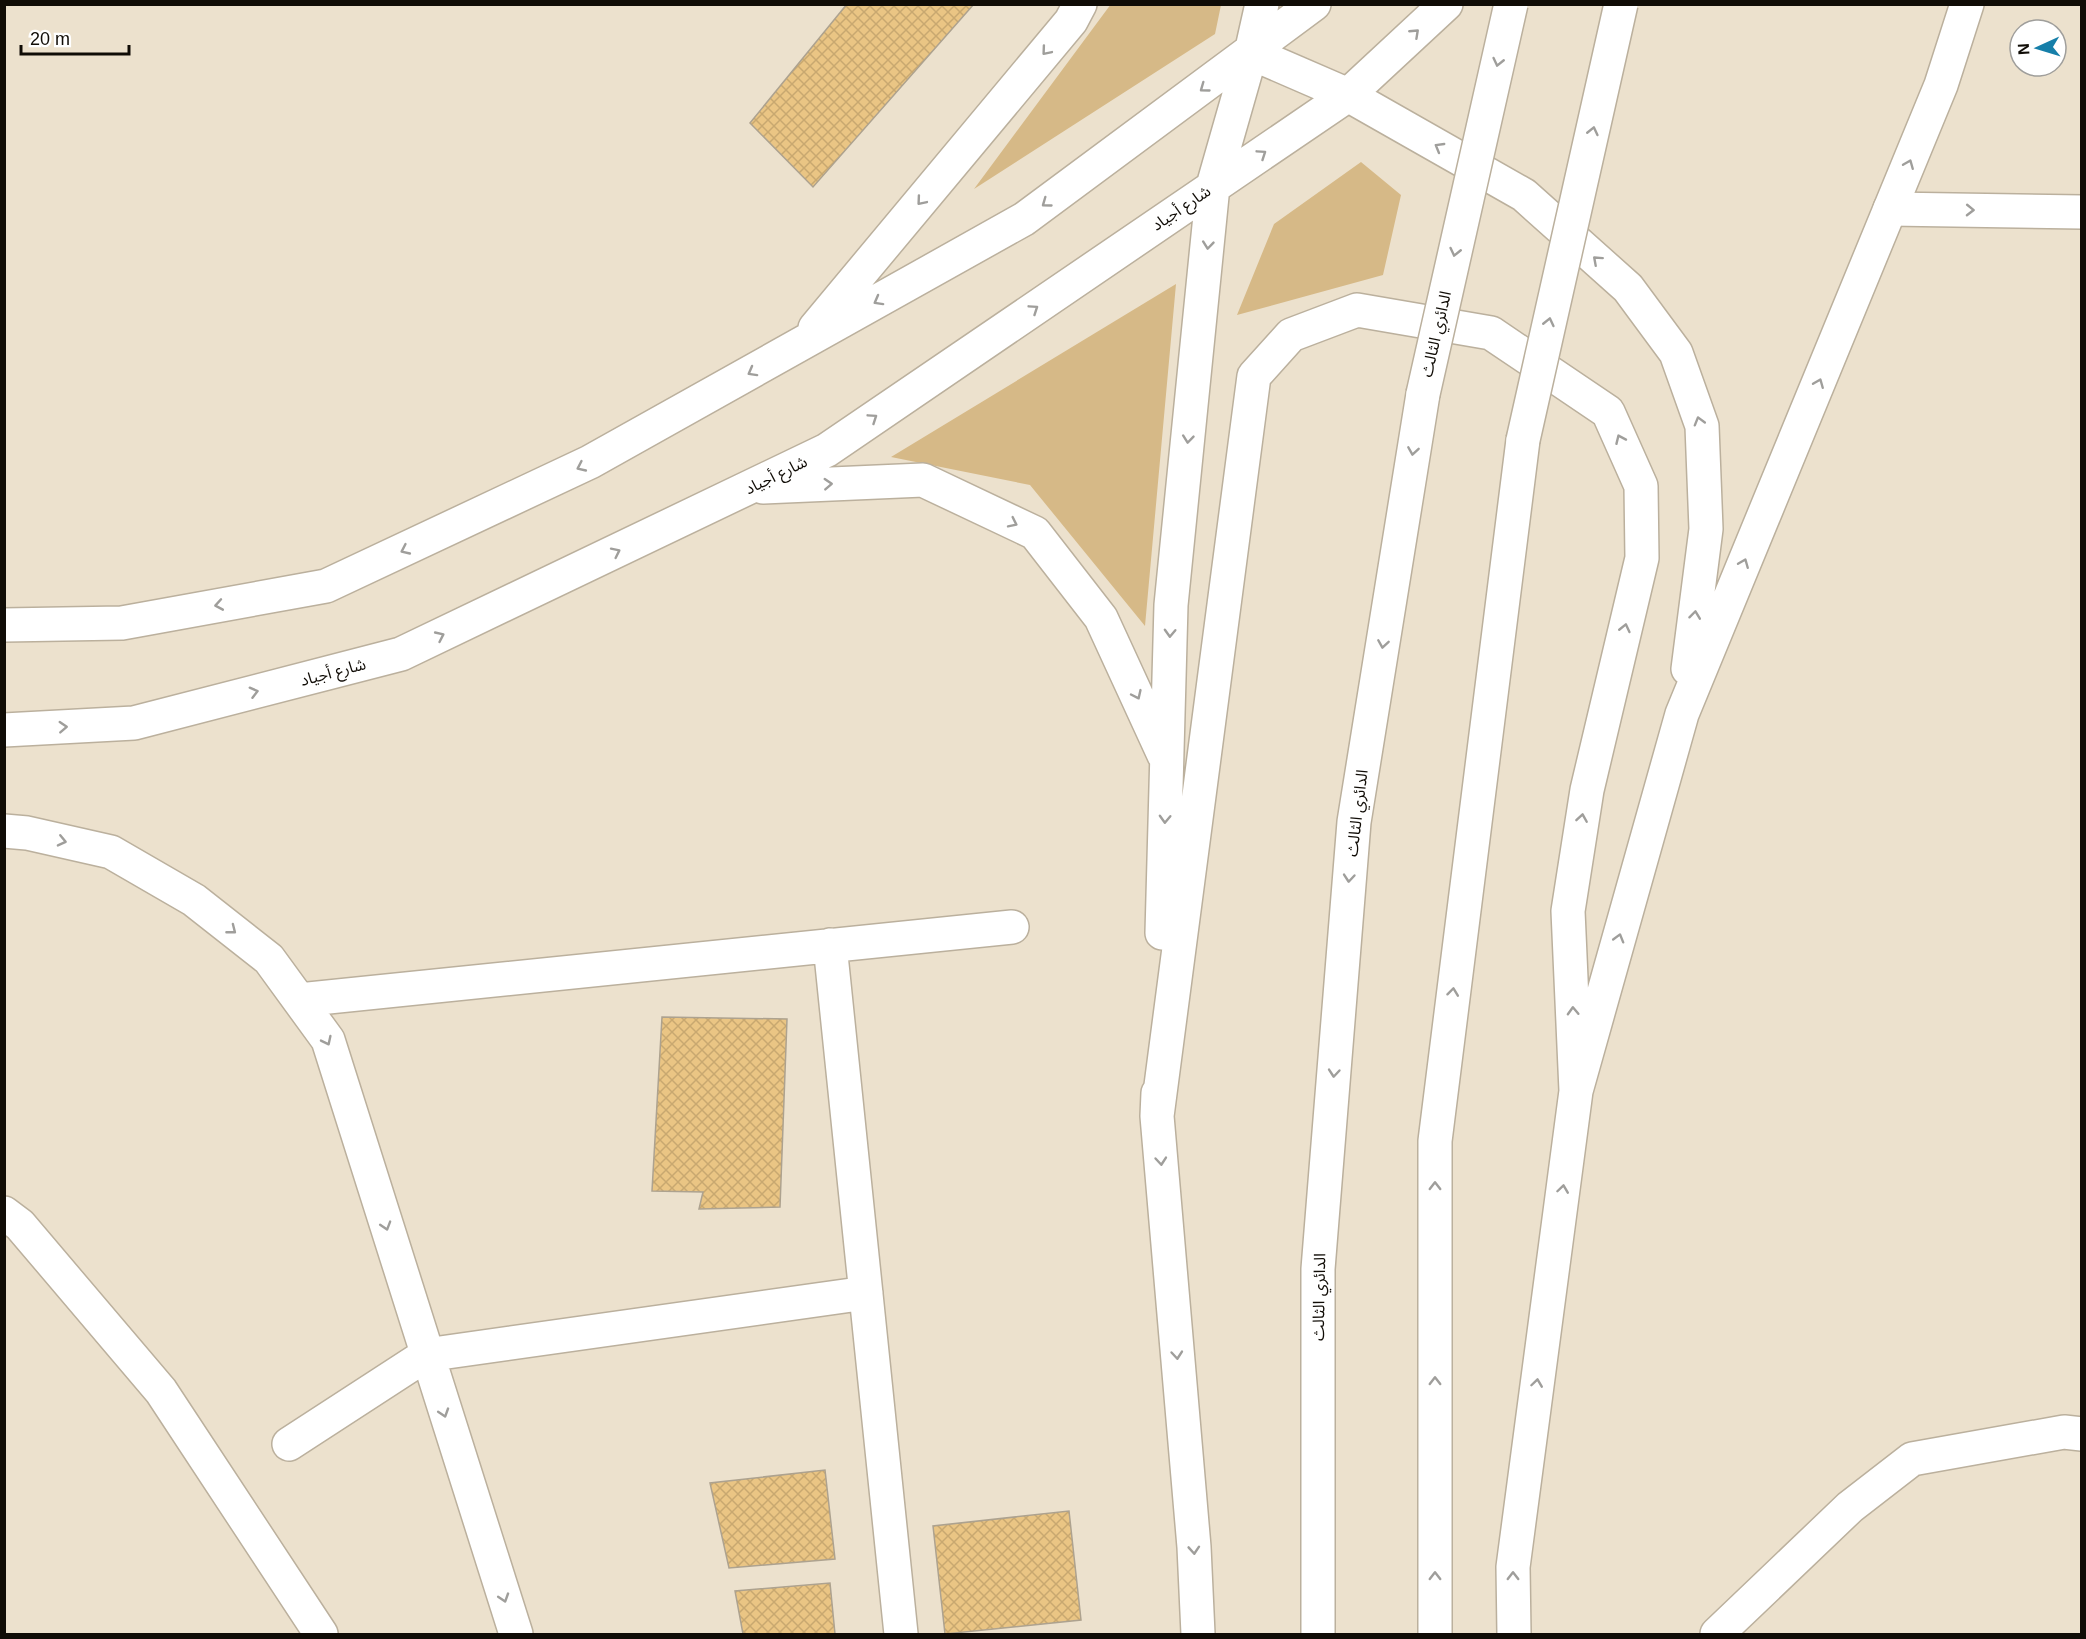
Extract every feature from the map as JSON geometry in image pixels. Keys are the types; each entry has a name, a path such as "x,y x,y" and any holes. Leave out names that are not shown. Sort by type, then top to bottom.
{"main road":[{"path":"803,344 1071,21 1080,4"},
{"path":"1198,1635 1194,1547 1157,1116 1171,605 1214,186 1251,53 1262,4"},
{"path":"4,625 122,623 326,586 590,462 1024,219 1251,53 1314,4"},
{"name":"شارع أجياد","path":"4,730 135,723 401,654 827,450 1348,95 1446,4"},
{"name":"الدائري الثالث","path":"1318,1635 1318,1269 1354,822 1423,394 1511,4"},
{"path":"1435,1635 1435,1141 1523,440 1621,4"},
{"path":"1514,1635 1513,1567 1576,1091 1682,714 1941,86 1967,4"},
{"path":"1251,53 1348,95 1524,195 1628,288 1676,353 1702,426 1706,529 1682,714"},
{"path":"1890,209 2082,213"},
{"path":"1157,1116 1254,375 1291,335 1357,310 1491,333 1608,412 1641,486 1642,558 1587,790 1568,911 1576,1091"},
{"path":"749,487 923,480 1035,533 1101,618 1167,761"},
{"path":"4,831 27,833 111,852 194,900 269,959 328,1040 516,1635"},
{"path":"299,999 1012,927"},
{"path":"830,945 901,1635"},
{"path":"4,1213 20,1225 161,1391 321,1635"},
{"path":"290,1444 426,1355 866,1293"},
{"path":"1718,1635 1850,1507 1912,1459 2064,1432 2082,1434"}],"shaded area":[{"path":"1111,4 1221,5 1215,34 974,189"},
{"path":"1361,162 1401,195 1383,275 1237,315 1274,224"},
{"path":"1176,284 1145,626 1030,485 891,457"}],"building":[{"path":"847,4 974,4 813,187 750,123"},
{"path":"662,1017 787,1019 780,1207 699,1209 703,1192 652,1191"},
{"path":"825,1470 835,1559 729,1568 710,1483"},
{"path":"1069,1511 1081,1620 945,1634 933,1526"},
{"path":"830,1583 835,1634 743,1634 735,1591"}]}
